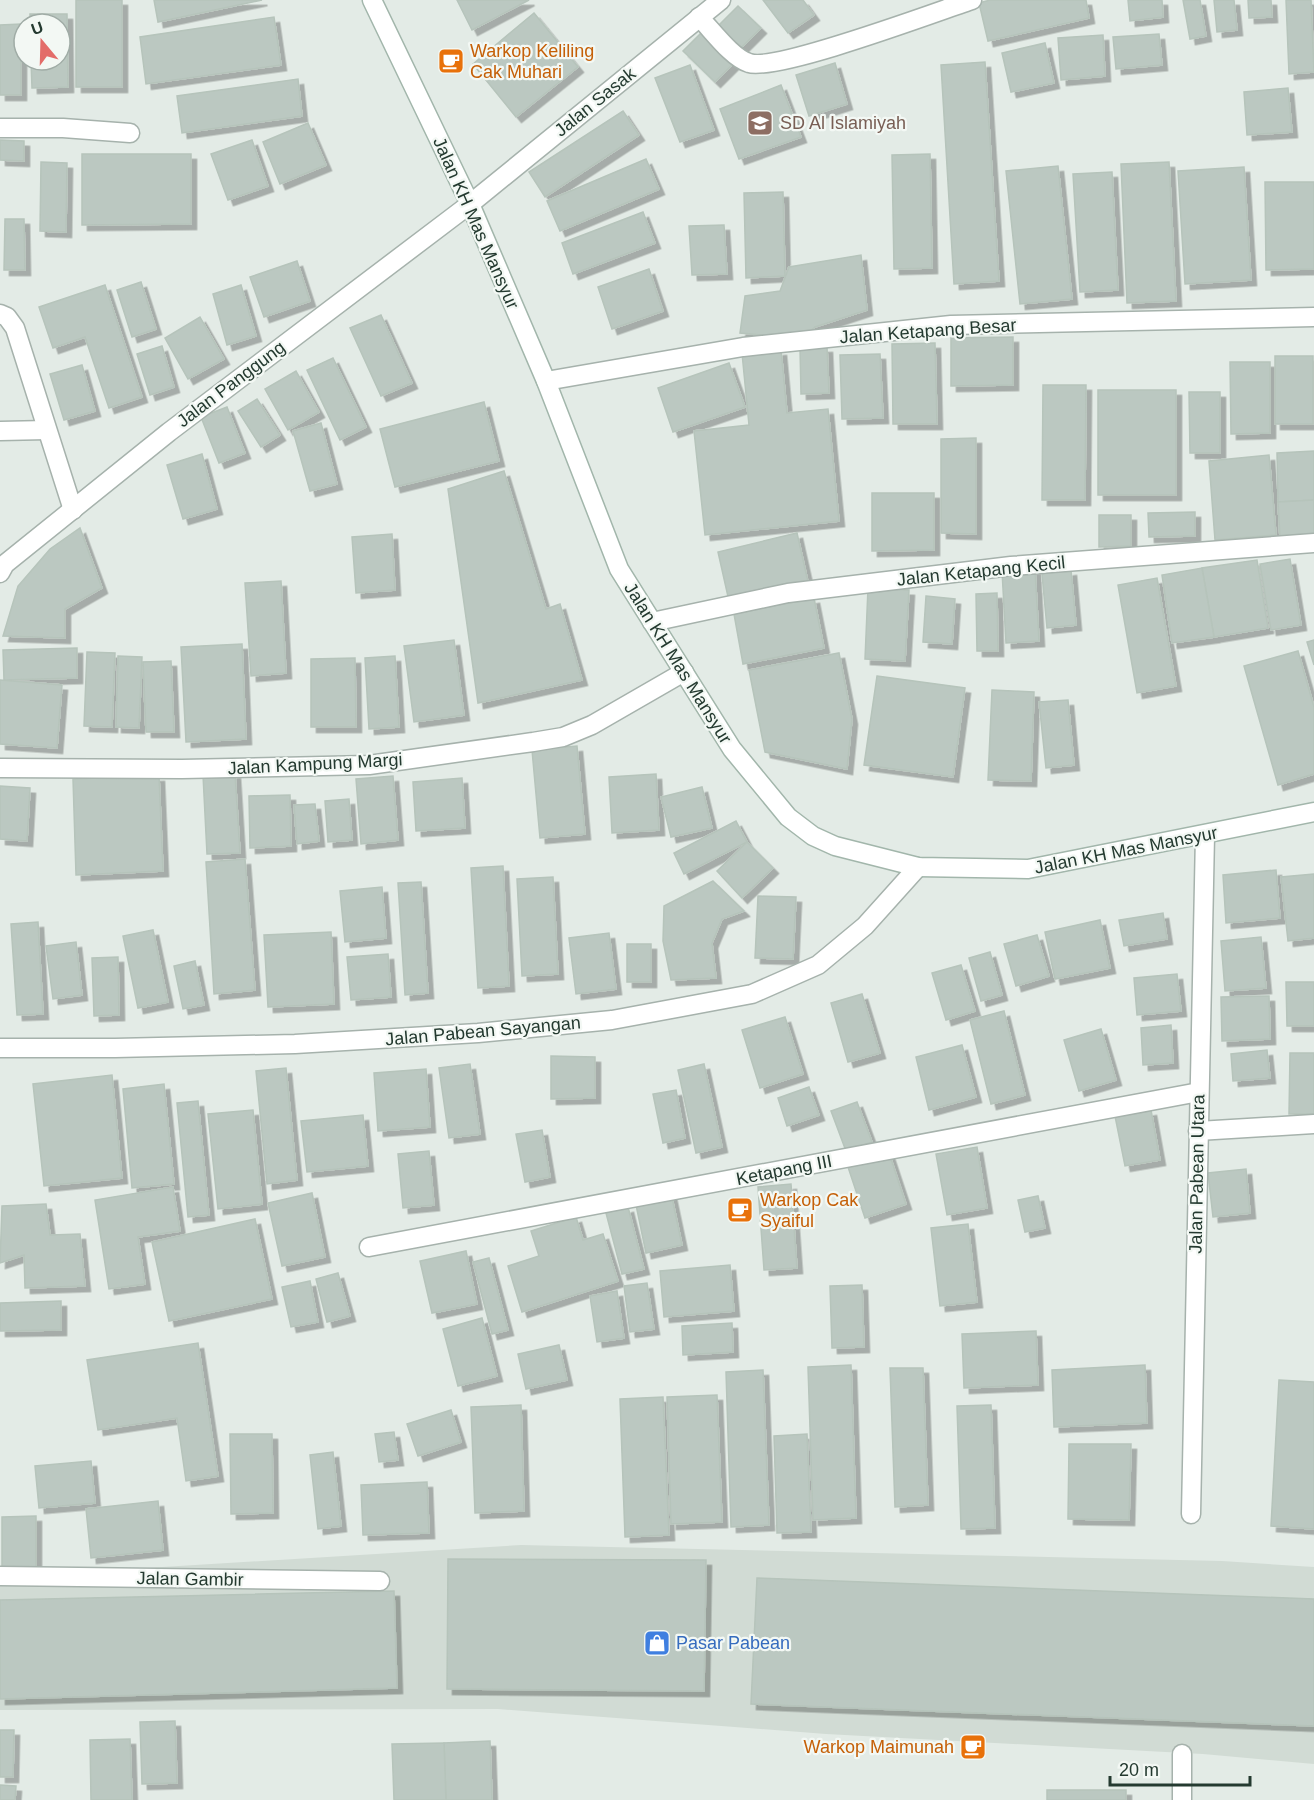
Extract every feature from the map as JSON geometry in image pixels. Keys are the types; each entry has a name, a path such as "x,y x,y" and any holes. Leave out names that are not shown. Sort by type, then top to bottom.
{"street":[{"name":"Jalan KH Mas Mansyur","path":"372,0 470,204 546,381 619,569 732,749 789,817 813,836 835,846 918,867 1028,869 1314,812"},
{"name":"Jalan Sasak","path":"470,204 721,0"},
{"path":"699,17 740,60 751,64 766,65 827,48 972,0"},
{"path":"0,129 63,128 130,133"},
{"name":"Jalan Panggung","path":"0,573 4,564 169,432 470,204"},
{"path":"0,314 7,317 15,328 73,510"},
{"name":"Jalan Ketapang Besar","path":"546,381 743,347 951,325 1314,317"},
{"path":"0,431 47,430"},
{"name":"Jalan Ketapang Kecil","path":"652,622 788,593 1011,566 1314,543"},
{"name":"Jalan Kampung Margi","path":"0,768 182,770 369,765 533,742 563,737 592,725 684,672"},
{"name":"Jalan Pabean Utara","path":"1191,1514 1205,835"},
{"name":"Jalan Pabean Sayangan","path":"0,1048 295,1044 478,1034 612,1020 752,994 818,965 865,926 918,867"},
{"name":"Ketapang III","path":"369,1247 1199,1092"},
{"path":"1198,1131 1314,1124"},
{"name":"Jalan Gambir","path":"0,1576 380,1581"},
{"path":"1182,1754 1182,1800"}],"shaded area":[{"name":"Pasar Pabean","path":"521,1545 1222,1561 1314,1567 1314,1764 1203,1754 826,1734 498,1709 0,1710 0,1577"}],"building":[{"path":"76,0 122,0 122,87 76,87"},
{"path":"154,0 262,0 158,22"},
{"path":"457,0 529,0 472,30"},
{"path":"763,0 803,0 814,15 788,33"},
{"path":"990,0 1086,0 1089,18 988,41 979,3"},
{"path":"1128,0 1162,0 1163,17 1130,21"},
{"path":"1183,0 1200,0 1206,36 1190,39"},
{"path":"1214,0 1234,0 1237,30 1217,32"},
{"path":"1248,0 1271,0 1272,17 1249,18"},
{"path":"1286,0 1311,0 1314,72 1289,74"},
{"path":"738,6 761,28 738,51 715,29"},
{"path":"534,13 578,67 516,117 473,64"},
{"path":"274,17 281,65 146,84 140,37"},
{"path":"12,24 12,72 21,72 21,95 0,95 0,25"},
{"path":"702,32 734,63 715,82 683,51"},
{"path":"1159,34 1162,65 1116,69 1113,37"},
{"path":"1103,35 1105,76 1061,80 1058,38"},
{"path":"1045,43 1054,83 1011,92 1002,53"},
{"path":"985,62 999,281 954,284 941,65"},
{"path":"835,63 847,104 809,116 796,75"},
{"path":"690,65 714,130 680,142 655,78"},
{"path":"31,72 68,72 68,87 32,88"},
{"path":"298,79 302,116 182,133 177,96"},
{"name":"SD Al Islamiyah","path":"781,85 801,137 739,159 720,109"},
{"path":"1288,88 1292,132 1247,135 1244,92"},
{"path":"623,111 639,135 545,197 529,172"},
{"path":"308,123 326,165 280,184 263,142"},
{"path":"0,140 24,141 24,161 0,160"},
{"path":"252,140 268,186 228,200 211,154"},
{"path":"82,154 191,154 191,224 82,225"},
{"path":"930,154 932,268 894,269 892,155"},
{"path":"646,159 659,189 560,231 547,201"},
{"path":"41,162 67,163 66,232 40,231"},
{"path":"1169,162 1176,301 1127,303 1121,164"},
{"path":"1058,166 1072,299 1020,304 1006,171"},
{"path":"1244,167 1251,280 1185,284 1178,171"},
{"path":"1112,172 1118,290 1080,292 1073,174"},
{"path":"1265,182 1314,182 1314,269 1266,270"},
{"path":"783,192 785,276 746,278 744,193"},
{"path":"643,212 655,243 573,274 562,243"},
{"path":"5,219 24,219 25,270 4,270"},
{"path":"724,225 727,274 692,275 689,226"},
{"path":"861,255 867,310 815,327 802,339 740,333 745,296 780,291 789,267"},
{"path":"297,261 310,301 264,317 250,277"},
{"path":"649,269 663,311 612,329 598,287"},
{"path":"141,282 156,329 132,337 117,290"},
{"path":"105,285 142,397 109,408 85,337 53,348 39,307"},
{"path":"241,285 256,336 227,345 213,294"},
{"path":"381,315 412,383 381,396 350,328"},
{"path":"200,317 224,359 188,379 165,338"},
{"path":"1013,337 1013,385 951,386 951,338"},
{"path":"935,343 937,424 893,424 892,344"},
{"path":"162,346 174,387 150,395 137,354"},
{"path":"827,347 829,393 801,394 800,348"},
{"path":"781,350 787,413 828,409 839,521 705,535 694,431 749,425 742,353"},
{"path":"880,354 883,418 842,419 840,355"},
{"path":"1275,356 1313,356 1313,424 1275,424"},
{"path":"333,358 366,427 340,440 307,370"},
{"path":"1230,362 1270,362 1270,433 1231,434"},
{"path":"729,363 745,407 673,432 658,388"},
{"path":"82,365 95,411 64,420 50,374"},
{"path":"296,371 319,412 288,430 265,389"},
{"path":"1043,385 1086,385 1085,500 1042,500"},
{"path":"1098,390 1176,390 1176,495 1098,495"},
{"path":"1189,392 1220,392 1220,453 1190,453"},
{"path":"257,399 280,435 261,447 238,411"},
{"path":"484,402 499,461 395,487 380,429"},
{"path":"227,407 245,453 219,463 201,417"},
{"path":"321,423 337,484 310,491 293,431"},
{"path":"976,438 976,534 941,533 941,439"},
{"path":"1314,451 1314,500 1278,502 1277,453"},
{"path":"202,454 217,509 183,519 167,465"},
{"path":"1269,455 1276,535 1215,540 1209,461"},
{"path":"504,471 546,609 560,604 582,680 478,703 448,489"},
{"path":"872,493 934,493 934,550 872,551"},
{"path":"1314,500 1314,537 1280,538 1278,502"},
{"path":"1195,512 1195,536 1149,537 1148,513"},
{"path":"1099,515 1131,515 1131,546 1099,547"},
{"path":"80,528 102,588 65,609 65,638 3,636 18,586 50,549"},
{"path":"797,533 808,582 729,601 718,552"},
{"path":"392,534 395,590 356,593 352,537"},
{"path":"1290,559 1301,625 1271,630 1260,564"},
{"path":"1257,560 1268,628 1214,637 1202,568"},
{"path":"1202,568 1214,637 1172,643 1162,575"},
{"path":"1035,569 1039,641 1006,643 1002,571"},
{"path":"1071,570 1076,625 1047,628 1042,574"},
{"path":"1157,578 1176,686 1137,693 1118,585"},
{"path":"281,581 286,673 251,676 245,583"},
{"path":"868,588 909,590 905,661 865,659"},
{"path":"997,593 998,651 977,651 976,594"},
{"path":"926,596 955,599 952,644 923,642"},
{"path":"814,598 824,648 743,664 734,614"},
{"path":"454,640 464,715 414,722 404,646"},
{"path":"1314,640 1314,665 1307,642"},
{"path":"242,644 246,739 186,742 181,647"},
{"path":"77,648 77,678 4,680 3,650"},
{"path":"1298,651 1314,707 1314,774 1278,785 1244,666"},
{"path":"87,652 115,653 112,727 84,726"},
{"path":"839,653 852,719 847,769 765,752 749,670"},
{"path":"118,656 142,657 139,728 116,727"},
{"path":"395,656 399,727 369,729 365,658"},
{"path":"355,658 356,727 311,727 311,659"},
{"path":"171,661 174,732 146,732 143,662"},
{"path":"877,676 965,688 953,777 864,765"},
{"path":"0,680 62,685 57,748 0,744"},
{"path":"992,690 1034,692 1031,781 988,780"},
{"path":"1068,700 1074,765 1046,768 1039,702"},
{"path":"577,746 585,834 540,838 532,750"},
{"path":"235,773 240,853 207,854 203,775"},
{"path":"656,774 659,830 612,833 609,777"},
{"path":"159,776 163,871 76,875 73,779"},
{"path":"393,776 398,840 361,844 356,779"},
{"path":"462,778 465,828 416,831 413,782"},
{"path":"0,786 30,788 27,841 0,839"},
{"path":"702,787 712,828 671,837 661,797"},
{"path":"290,795 291,846 250,848 249,796"},
{"path":"349,799 352,840 328,842 325,801"},
{"path":"315,804 319,841 297,844 294,805"},
{"path":"736,821 747,842 684,874 674,853"},
{"path":"747,842 773,868 742,898 717,871"},
{"path":"245,859 255,990 214,994 206,862"},
{"path":"503,866 509,986 478,988 471,868"},
{"path":"1276,870 1280,918 1226,923 1223,875"},
{"path":"1314,874 1314,938 1288,941 1281,877"},
{"path":"553,877 558,974 522,976 517,879"},
{"path":"713,881 744,911 722,919 712,943 716,978 671,980 663,941 664,906"},
{"path":"421,882 428,993 405,995 398,883"},
{"path":"382,887 386,938 345,942 340,891"},
{"path":"758,896 796,897 793,959 755,958"},
{"path":"1163,913 1167,939 1124,946 1119,920"},
{"path":"1100,920 1110,968 1055,979 1045,932"},
{"path":"38,922 43,1014 17,1015 11,924"},
{"path":"153,930 168,1002 138,1008 123,936"},
{"path":"331,932 334,1004 268,1007 264,935"},
{"path":"609,933 616,989 576,994 569,938"},
{"path":"1037,935 1049,976 1016,986 1004,944"},
{"path":"1261,937 1266,988 1225,991 1221,941"},
{"path":"76,942 82,995 53,999 46,946"},
{"path":"627,944 651,944 651,982 627,982"},
{"path":"990,952 1002,995 981,1001 969,958"},
{"path":"388,954 391,997 351,1000 347,957"},
{"path":"118,957 119,1015 94,1016 92,958"},
{"path":"195,961 204,1005 183,1009 174,966"},
{"path":"961,965 975,1011 946,1020 932,973"},
{"path":"1177,974 1181,1011 1137,1015 1134,978"},
{"path":"1286,982 1314,982 1314,1026 1287,1026"},
{"path":"862,994 880,1053 848,1062 831,1003"},
{"path":"1269,996 1270,1039 1222,1041 1221,997"},
{"path":"1004,1011 1025,1095 991,1104 970,1020"},
{"path":"785,1017 803,1074 760,1088 742,1030"},
{"path":"1171,1025 1173,1063 1143,1065 1141,1028"},
{"path":"1101,1029 1116,1080 1079,1091 1064,1040"},
{"path":"962,1045 976,1097 929,1110 916,1057"},
{"path":"1267,1050 1270,1078 1233,1081 1231,1054"},
{"path":"1290,1053 1314,1053 1314,1114 1289,1114"},
{"path":"551,1056 595,1057 595,1098 551,1099"},
{"path":"470,1064 480,1134 449,1138 439,1068"},
{"path":"704,1064 722,1147 696,1153 678,1070"},
{"path":"286,1068 297,1180 267,1184 256,1071"},
{"path":"426,1069 430,1127 378,1131 374,1073"},
{"path":"112,1075 122,1178 44,1186 33,1084"},
{"path":"164,1084 174,1184 132,1188 123,1089"},
{"path":"809,1087 819,1115 787,1126 778,1098"},
{"path":"676,1090 685,1138 663,1143 653,1094"},
{"path":"198,1101 209,1215 188,1217 177,1103"},
{"path":"857,1102 872,1142 846,1151 831,1111"},
{"path":"253,1110 262,1204 218,1209 208,1114"},
{"path":"1151,1110 1160,1160 1125,1166 1115,1116"},
{"path":"363,1115 368,1166 307,1172 301,1121"},
{"path":"542,1130 550,1177 525,1182 516,1134"},
{"path":"977,1147 987,1208 947,1215 936,1154"},
{"path":"429,1151 434,1205 403,1208 398,1154"},
{"path":"889,1153 906,1204 865,1218 848,1167"},
{"path":"1246,1169 1250,1213 1213,1217 1208,1173"},
{"path":"791,1184 797,1268 764,1270 758,1187"},
{"path":"173,1187 180,1231 138,1237 145,1284 109,1289 95,1200"},
{"path":"312,1193 325,1257 282,1266 268,1203"},
{"path":"671,1193 682,1245 646,1253 635,1200"},
{"path":"1038,1196 1045,1228 1025,1232 1018,1200"},
{"path":"46,1204 50,1235 80,1234 85,1286 25,1288 24,1255 0,1263 2,1206"},
{"path":"628,1207 644,1269 622,1274 606,1213"},
{"path":"576,1217 583,1240 603,1234 618,1281 522,1312 508,1266 539,1256 531,1231"},
{"path":"255,1219 272,1299 169,1321 152,1242"},
{"path":"968,1224 977,1302 940,1306 931,1228"},
{"path":"466,1251 477,1304 432,1313 420,1261"},
{"path":"489,1258 508,1330 492,1334 473,1262"},
{"path":"730,1265 734,1311 664,1317 660,1271"},
{"path":"338,1273 350,1316 327,1322 316,1279"},
{"path":"310,1281 318,1322 291,1327 282,1287"},
{"path":"647,1283 654,1329 630,1332 624,1286"},
{"path":"862,1285 864,1347 832,1348 830,1286"},
{"path":"617,1291 624,1338 597,1342 590,1296"},
{"path":"61,1301 61,1330 0,1331 0,1303"},
{"path":"482,1318 497,1376 458,1386 443,1329"},
{"path":"732,1323 733,1352 683,1355 682,1326"},
{"path":"1036,1331 1038,1385 964,1388 962,1334"},
{"path":"198,1343 218,1476 186,1481 177,1418 98,1430 87,1360"},
{"path":"559,1345 567,1380 526,1389 518,1354"},
{"path":"851,1365 856,1518 813,1520 808,1367"},
{"path":"1145,1365 1147,1423 1054,1427 1052,1370"},
{"path":"890,1368 923,1368 928,1505 895,1507"},
{"path":"763,1370 769,1525 731,1527 726,1372"},
{"path":"1279,1380 1314,1382 1314,1529 1271,1526"},
{"path":"717,1395 722,1522 671,1524 667,1397"},
{"path":"663,1397 669,1535 625,1537 620,1399"},
{"path":"521,1405 524,1511 475,1513 471,1407"},
{"path":"991,1405 995,1528 961,1529 957,1406"},
{"path":"451,1410 461,1442 418,1456 407,1424"},
{"path":"394,1432 398,1460 379,1462 375,1434"},
{"path":"230,1434 272,1434 273,1513 231,1514"},
{"path":"807,1434 811,1532 777,1533 774,1436"},
{"path":"1069,1444 1131,1444 1129,1520 1068,1519"},
{"path":"333,1452 341,1526 318,1529 310,1455"},
{"path":"91,1461 95,1503 39,1508 35,1466"},
{"path":"427,1482 429,1533 363,1535 361,1485"},
{"path":"158,1501 163,1550 91,1558 86,1509"},
{"path":"36,1516 36,1567 2,1567 2,1517"},
{"path":"448,1559 706,1560 704,1691 447,1689"},
{"path":"757,1578 1314,1599 1314,1726 751,1704"},
{"path":"394,1591 397,1688 0,1699 0,1600"},
{"path":"175,1721 177,1783 142,1784 140,1722"},
{"path":"0,1730 14,1730 13,1777 0,1777"},
{"path":"130,1739 132,1800 91,1800 90,1740"},
{"path":"490,1741 492,1800 446,1800 444,1743"},
{"path":"444,1743 446,1800 394,1800 392,1744"},
{"path":"0,1785 16,1786 15,1800 0,1800"},
{"path":"1047,1790 1126,1790 1126,1800 1047,1800"}],"place":[{"name":"Warkop Keliling Cak Muhari","path":"451,61"},
{"name":"SD Al Islamiyah","path":"760,123"},
{"name":"Warkop Cak Syaiful","path":"740,1210"},
{"name":"Pasar Pabean","path":"657,1643"},
{"name":"Warkop Maimunah","path":"973,1747"}]}
